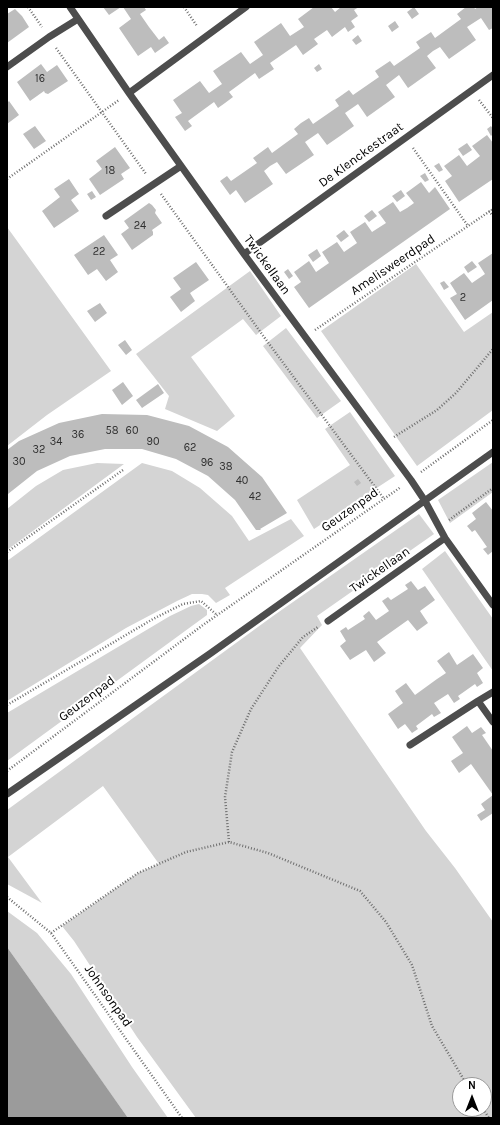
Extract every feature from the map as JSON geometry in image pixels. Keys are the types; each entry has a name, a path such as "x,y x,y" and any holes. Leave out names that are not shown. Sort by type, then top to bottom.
{"street":[{"name":"Twickellaan","path":"70,7 129,93 244,254 425,501 445,538 493,605"},
{"path":"129,93 246,7"},
{"path":"7,67 49,37 78,19"},
{"name":"De Klenckestraat","path":"244,254 493,75"},
{"path":"106,216 181,166"},
{"path":"7,794 211,653 493,452"},
{"name":"Twickellaan","path":"328,621 445,538"},
{"path":"410,745 493,692"},
{"path":"478,701 493,722"}],"path":[{"path":"28,7 102,113 264,337 384,499"},
{"path":"184,7 205,37"},
{"path":"472,90 493,118"},
{"path":"7,179 129,93"},
{"path":"405,138 422,159 468,226"},
{"name":"Amelisweerdpad","path":"305,337 493,209"},
{"path":"490,211 493,216"},
{"path":"384,444 437,410 456,393 493,349"},
{"name":"Geuzenpad","path":"7,771 217,615 384,499 493,420"},
{"path":"7,552 123,470"},
{"path":"439,528 493,488"},
{"path":"7,705 182,604 201,601 217,615"},
{"path":"229,842 225,797 232,752 251,709 279,666 303,637 328,621"},
{"path":"51,933 138,873 186,852 229,842 268,853 360,891 386,922 412,966 432,1026 462,1077"},
{"name":"Johnsonpad","path":"7,897 51,933 182,1118"}],"shaded area":[{"path":"7,227 111,371 47,415 7,446"},
{"path":"416,264 464,332 493,312 493,410 417,466 321,331"},
{"path":"250,271 281,316 256,335 243,319 191,357 235,416 217,431 165,409 169,396 136,354"},
{"path":"286,328 341,401 317,418 263,346"},
{"path":"350,412 395,476 314,529 297,500 350,465 325,429"},
{"path":"493,462 493,492 450,523 438,500"},
{"path":"97,463 124,464 7,550 7,509 36,486 63,470"},
{"path":"142,463 172,471 200,488 232,516 249,541 291,519 304,536 225,588 230,595 216,603 208,595 202,594 192,594 177,601 126,628 7,701 7,561"},
{"path":"419,514 434,534 317,616 322,625 300,648 426,831 455,868 493,922 493,1118 196,1118 137,1037 74,941 62,926 138,873 159,864 103,786 8,857 42,903 7,884 7,810 273,616"},
{"path":"445,551 493,619 493,671 422,569"},
{"path":"199,604 207,610 207,615 7,761 7,713 170,616 191,606"},
{"path":"7,911 37,933 71,974 132,1067 168,1118 128,1118 7,947"},
{"path":"7,947 90,1064 128,1118 7,1118"}],"building":[{"path":"103,7 121,7 109,15"},
{"path":"123,7 144,7 146,10 140,14 149,27 159,40 164,36 169,43 155,53 151,47 138,56 119,28 131,19"},
{"path":"314,7 331,7 335,12 341,7 359,7 354,10 358,16 351,21 355,27 348,32 345,27 332,37 327,30 314,39 318,44 303,55 296,45 270,63 274,69 259,79 255,73 229,92 233,97 225,103 218,108 214,102 188,121 192,126 185,131 175,117 182,113 173,100 200,81 209,93 222,84 213,71 241,52 250,64 263,55 254,42 281,23 290,36 304,27 298,19"},
{"path":"414,7 419,14 412,19 407,12"},
{"path":"466,7 474,7 475,9 478,7 493,7 493,28 489,30 481,18 467,27 476,40 449,59 440,47 433,51 427,56 436,68 408,88 399,75 386,85 395,97 367,117 358,104 345,113 354,126 327,145 318,133 305,142 314,155 286,174 277,162 270,166 264,171 273,184 245,203 236,190 230,195 220,181 227,176 231,181 257,163 253,158 268,147 272,153 298,134 294,129 301,123 309,118 313,124 339,106 335,100 349,90 353,95 379,77 375,71 390,61 394,66 420,48 416,42 431,32 435,38 461,19 457,14"},
{"path":"15,9 22,16 29,27 7,43 7,14"},
{"path":"395,21 399,27 392,32 388,26"},
{"path":"358,35 362,41 356,45 352,40"},
{"path":"41,64 47,72 57,65 68,81 48,94 44,91 30,101 17,82"},
{"path":"319,64 322,69 317,72 314,68"},
{"path":"9,101 19,115 7,124 7,103"},
{"path":"35,126 46,141 34,149 23,134"},
{"path":"491,126 493,129 493,134 491,136 487,129"},
{"path":"487,135 493,143 493,179 459,202 445,181 452,176 444,166 459,155 467,166 480,156 472,146"},
{"path":"467,143 472,150 463,156 458,149"},
{"path":"115,147 130,168 121,174 124,179 100,195 89,179 102,169 96,161"},
{"path":"439,163 443,170 439,172 434,166"},
{"path":"425,173 429,180 425,182 420,176"},
{"path":"69,179 79,194 71,200 79,211 54,228 42,211 60,197 54,189"},
{"path":"421,182 429,193 435,187 450,209 309,308 294,287 301,282 294,272 309,261 316,272 329,263 322,252 337,242 344,252 357,243 350,232 365,222 372,232 386,223 378,212 393,202 400,212 407,208 414,203 406,193"},
{"path":"401,190 405,196 397,202 392,196"},
{"path":"92,191 96,197 91,200 87,194"},
{"path":"149,203 156,210 155,213 162,223 152,230 153,235 132,250 121,234 129,228 124,221"},
{"path":"372,210 377,216 369,222 364,216"},
{"path":"344,230 349,236 341,242 336,236"},
{"path":"104,235 118,255 110,260 118,272 106,281 97,269 88,275 74,255"},
{"path":"317,249 321,256 313,262 308,255"},
{"path":"493,253 493,300 465,320 450,298 457,294 450,283 464,273 472,283 485,274 478,263"},
{"path":"472,261 477,267 468,273 464,267"},
{"path":"196,262 209,280 190,293 195,301 181,312 170,297 181,289 173,278"},
{"path":"288,269 293,276 289,279 284,272"},
{"path":"444,281 449,287 444,290 440,283"},
{"path":"100,303 107,313 95,322 87,311"},
{"path":"125,340 132,350 126,355 118,345"},
{"path":"123,382 133,396 122,405 112,390"},
{"path":"158,384 164,393 142,408 136,400"},
{"path":"102,414 147,415 189,426 228,447 262,477 287,513 260,529 261,530 256,530 235,500 208,476 176,459 142,449 105,449 70,456 37,471 8,494 7,493 7,450 19,441 59,423"},
{"path":"358,479 361,483 357,486 354,482"},
{"path":"486,502 493,511 493,551 488,555 483,549 487,547 475,530 472,532 467,526 476,519 472,513"},
{"path":"411,581 418,590 425,586 435,600 420,611 428,623 417,631 408,620 377,642 386,653 374,662 366,650 350,660 340,646 346,641 340,631 346,627 348,630 365,619 363,616 369,611 376,620 389,611 382,601 388,597 391,600 408,589 405,585"},
{"path":"449,652 457,665 473,654 483,668 477,673 483,683 477,687 475,684 458,696 460,699 454,703 448,694 434,703 441,713 434,717 432,714 416,726 418,729 412,733 405,724 398,729 388,714 403,703 395,691 406,683 415,695 446,673 437,661"},
{"path":"467,726 472,733 481,727 486,733 482,735 493,751 493,795 471,764 459,773 451,761 463,753 452,737"},
{"path":"493,795 493,813 481,821 477,815 485,810 481,804"}]}
